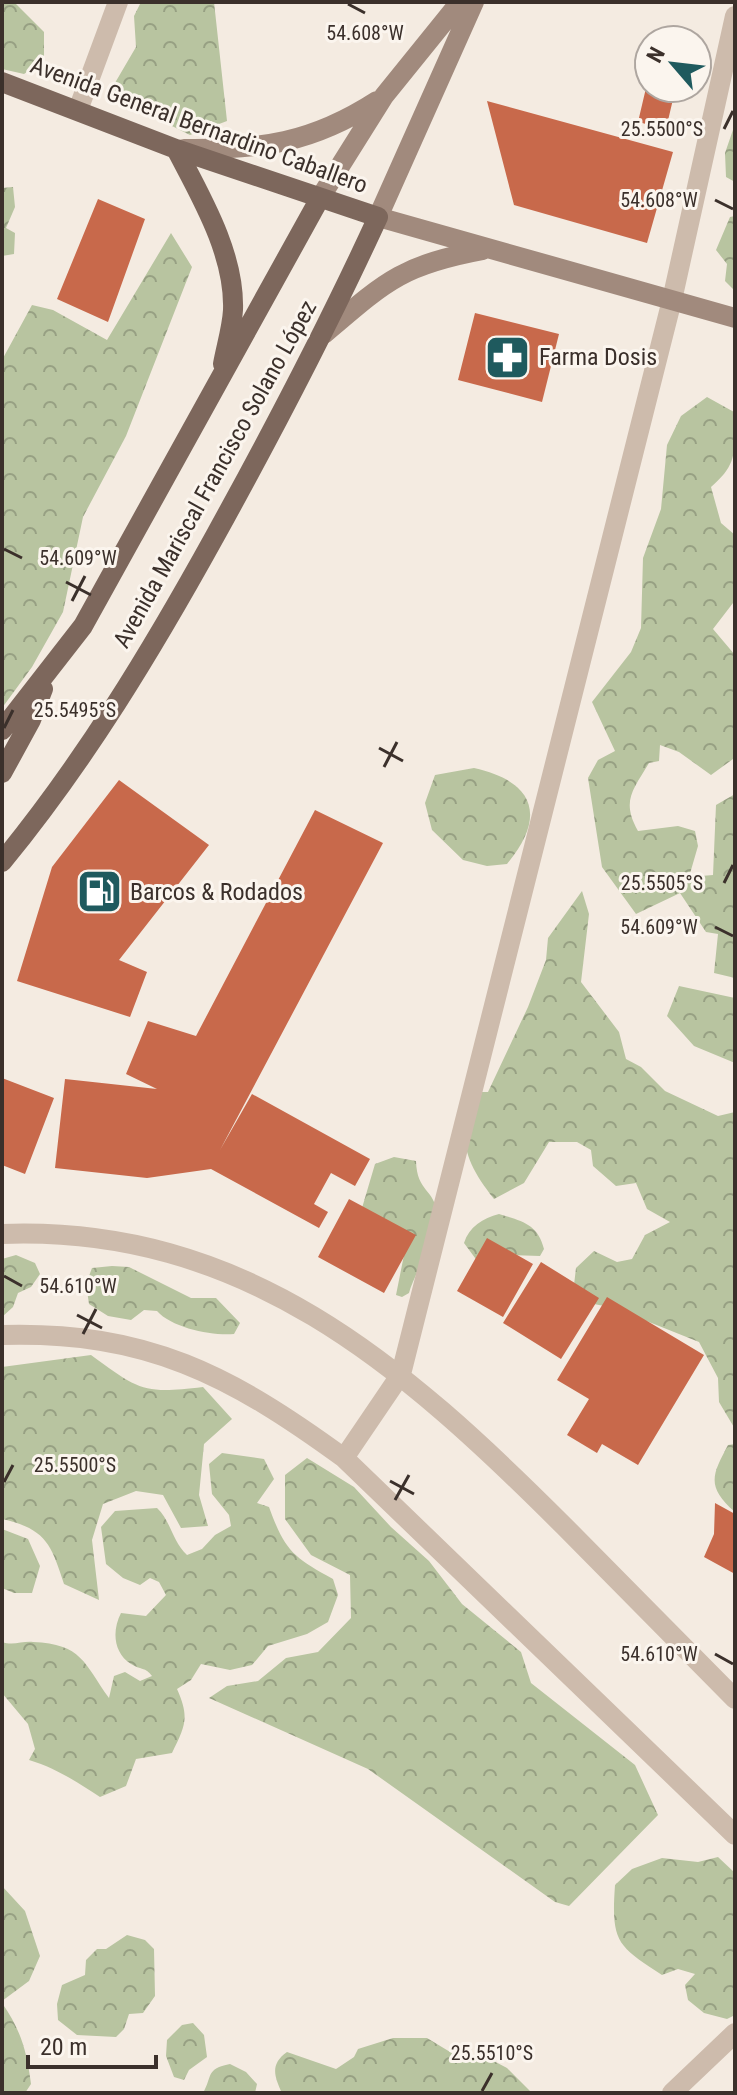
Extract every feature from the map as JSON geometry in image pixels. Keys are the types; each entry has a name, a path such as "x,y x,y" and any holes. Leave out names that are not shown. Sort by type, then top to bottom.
{"main road":[{"name":"Avenida Mariscal Francisco Solano López","path":"2,730 49,674 83,626 320,198 384,96 460,2"},
{"name":"Avenida Mariscal Francisco Solano López","path":"2,862 58,795 161,634 324,334 474,2"},
{"name":"Avenida General Bernardino Caballero","path":"2,82 176,149 378,217"},
{"path":"219,383 233,309 227,264 206,206 176,149 278,146 321,132 384,96"},
{"path":"378,217 735,318"},
{"path":"324,334 407,269 436,259 490,248"},
{"path":"2,773 31,720 49,674"}],"street":[{"path":"78,110 118,2"},
{"path":"344,1458 401,1374 672,300 735,16"},
{"path":"2,1234 44,1232 116,1239 179,1255 284,1299 339,1329 401,1374 489,1452 735,1699"},
{"path":"2,1335 41,1334 119,1342 194,1366 276,1408 344,1458 735,1835"},
{"path":"672,2093 735,2033"}],"green space":[{"path":"2,2 14,2 44,32 44,60 24,74 2,69"},
{"path":"141,2 214,2 227,121 190,135 126,103 112,88 136,47 134,16"},
{"path":"735,124 735,182 726,177 725,153"},
{"path":"13,187 15,207 6,228 15,233 14,254 2,256 2,188"},
{"path":"735,216 735,291 725,281 727,264 716,250 730,217"},
{"path":"171,233 192,267 126,436 83,517 63,612 32,667 2,708 2,360 32,305 53,310 107,340"},
{"path":"707,397 734,412 735,416 733,457 726,472 711,487 721,523 735,535 735,595 733,603 713,629 735,655 735,750 733,759 711,775 679,752 660,745 659,761 649,763 634,788 630,812 638,831 678,826 695,831 698,846 689,877 713,875 716,805 735,794 735,978 714,973 718,934 706,932 680,893 636,914 602,867 588,778 598,760 615,751 592,702 631,652 641,628 643,558 661,509 667,445 681,416"},
{"path":"474,768 510,782 528,802 530,816 527,830 507,864 487,866 463,860 432,830 425,803 435,775"},
{"path":"582,891 589,914 581,982 619,1032 626,1059 641,1067 665,1091 718,1116 735,1112 735,1429 719,1402 718,1378 699,1342 614,1308 589,1303 574,1285 576,1268 594,1251 617,1262 632,1259 645,1235 670,1222 647,1209 636,1183 616,1186 593,1166 591,1150 577,1142 549,1142 524,1183 494,1199 476,1173 466,1149 465,1123 471,1092 488,1092 528,1007 546,960 548,938"},
{"path":"679,986 735,998 735,1063 694,1046 667,1016"},
{"path":"394,1157 416,1161 419,1179 433,1200 438,1216 435,1233 409,1293 402,1297 396,1295 404,1255 362,1208 375,1164"},
{"path":"499,1214 522,1222 538,1234 544,1249 540,1256 510,1255 478,1262 464,1243 466,1237 477,1224"},
{"path":"16,1255 35,1263 40,1274 31,1287 18,1293 13,1307 2,1317 2,1259"},
{"path":"129,1267 191,1298 216,1298 240,1323 234,1334 225,1334 182,1326 157,1311 144,1310 131,1320 108,1316 89,1304 86,1284 92,1268"},
{"path":"91,1355 143,1387 168,1390 203,1387 232,1419 204,1444 199,1495 208,1526 181,1528 163,1495 136,1491 103,1504 92,1540 99,1600 64,1584 50,1548 38,1533 2,1519 2,1367"},
{"path":"735,1444 735,1512 719,1495 715,1480 728,1445"},
{"path":"222,1453 264,1459 274,1479 257,1503 269,1507 280,1534 299,1558 333,1579 338,1595 328,1622 307,1634 268,1646 252,1665 230,1670 201,1664 191,1680 177,1689 185,1715 172,1753 136,1759 126,1786 100,1797 57,1771 29,1760 35,1749 28,1724 2,1693 2,1642 49,1644 72,1651 87,1665 109,1698 114,1676 125,1672 140,1681 152,1676 121,1654 116,1641 116,1627 121,1613 146,1616 166,1595 159,1582 150,1578 140,1585 123,1578 106,1564 101,1527 115,1511 157,1508 187,1555 202,1549 215,1535 231,1526 229,1515 212,1494 209,1464"},
{"path":"307,1458 354,1487 391,1527 429,1561 462,1604 521,1652 531,1683 635,1765 658,1815 569,1906 555,1902 368,1769 209,1698 227,1686 258,1681 286,1658 318,1652 351,1618 350,1575 311,1555 285,1519 285,1475"},
{"path":"2,1529 28,1539 40,1566 32,1593 14,1593 2,1588"},
{"path":"718,1857 735,1873 735,2015 727,2019 704,2013 688,2000 685,1985 695,1974 678,1969 662,1975 635,1957 620,1940 614,1919 615,1885 632,1869 662,1858 698,1862"},
{"path":"2,1886 25,1911 40,1956 29,1981 2,2001"},
{"path":"127,1935 145,1940 154,1949 155,1996 143,2013 129,2014 124,2029 116,2037 77,2035 58,2020 57,2004 62,1985 85,1975 86,1960 97,1949 106,1949"},
{"path":"2,2003 25,2051 31,2084 25,2093 2,2093"},
{"path":"193,2023 204,2035 207,2057 189,2070 184,2080 174,2077 166,2056 167,2040 182,2025"},
{"path":"393,2038 427,2038 465,2061 488,2058 507,2068 532,2093 282,2093 275,2071 278,2061 287,2052 336,2069 354,2057 358,2049"},
{"path":"230,2064 246,2072 257,2084 255,2093 203,2093 213,2071"}],"building":[{"path":"487,101 673,152 647,243 514,205"},
{"path":"642,104 672,104 666,129 638,122"},
{"path":"98,199 145,219 108,322 57,299"},
{"name":"Farma Dosis","path":"475,313 559,334 542,402 458,380"},
{"path":"119,780 209,845 119,960 147,972 130,1017 17,981 52,867"},
{"path":"315,810 383,843 220,1150 252,1094 370,1159 355,1186 331,1173 314,1204 328,1212 319,1228 211,1169 147,1178 55,1168 65,1079 157,1089 126,1074 148,1021 196,1036"},
{"path":"2,1078 54,1098 25,1174 2,1165"},
{"path":"349,1199 416,1235 384,1293 318,1257"},
{"path":"487,1238 533,1264 503,1317 457,1291"},
{"path":"541,1262 599,1298 561,1359 503,1323"},
{"path":"607,1297 704,1355 638,1465 602,1444 597,1453 567,1435 589,1399 557,1380"},
{"path":"715,1503 735,1514 735,1574 704,1557 714,1534"}],"place":[{"name":"Farma Dosis","path":"508,357"},
{"name":"Barcos & Rodados","path":"99,892"}]}
